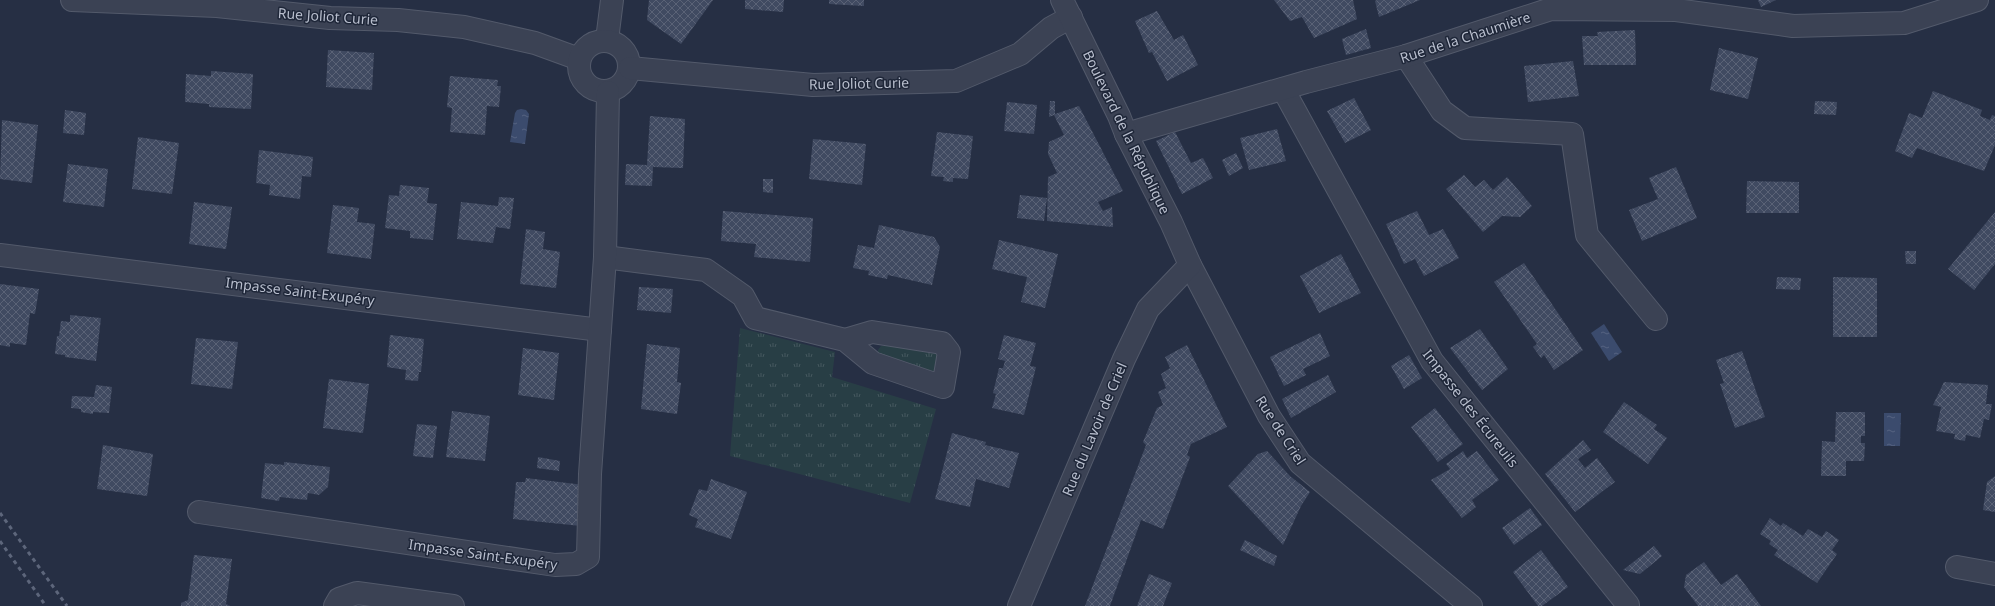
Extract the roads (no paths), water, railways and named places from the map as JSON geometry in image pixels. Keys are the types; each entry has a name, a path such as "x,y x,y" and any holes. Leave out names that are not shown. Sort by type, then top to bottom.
{"street":[{"name":"Rue Joliot Curie","path":"72,0 217,6 330,18 398,20 464,27 535,43 579,59"},
{"path":"607,40 612,0"},
{"name":"Rue de la Chaumière","path":"1126,134 1282,89 1406,56 1551,9 1676,10 1793,26 1904,23 1977,0"},
{"name":"Rue Joliot Curie","path":"630,68 813,84 956,81 1020,54 1051,28 1066,9"},
{"name":"Boulevard de la République","path":"1066,9 1119,116 1126,134 1171,222 1190,265"},
{"path":"607,40 622,48 627,55 630,68 626,79 620,85 608,92 590,88 584,82 578,67 579,59 582,53 593,43 607,40"},
{"path":"1406,56 1442,111 1465,128 1572,134 1587,235 1656,319"},
{"name":"Impasse des Écureuils","path":"1282,89 1432,361 1628,606"},
{"name":"Impasse Saint-Exupéry","path":"199,512 555,565 576,564 588,557 590,474 605,257 608,92"},
{"name":"Impasse Saint-Exupéry","path":"0,255 600,330"},
{"path":"605,257 706,270 743,296 755,318 845,340"},
{"name":"Rue du Lavoir de Criel","path":"1019,606 1124,359 1148,309 1190,265"},
{"name":"Rue de Criel","path":"1190,265 1270,416 1300,463 1471,606"},
{"path":"1957,567 1995,574"},
{"path":"335,606 339,599 357,593 452,606"}],"water":[{"path":"517,110 526,110 529,114 525,144 510,142 515,113"},
{"path":"1604,324 1622,352 1609,361 1591,333"},
{"path":"1884,413 1901,413 1900,446 1884,446"}],"railway":[{"path":"0,513 67,606"},
{"path":"0,541 46,606"}]}
